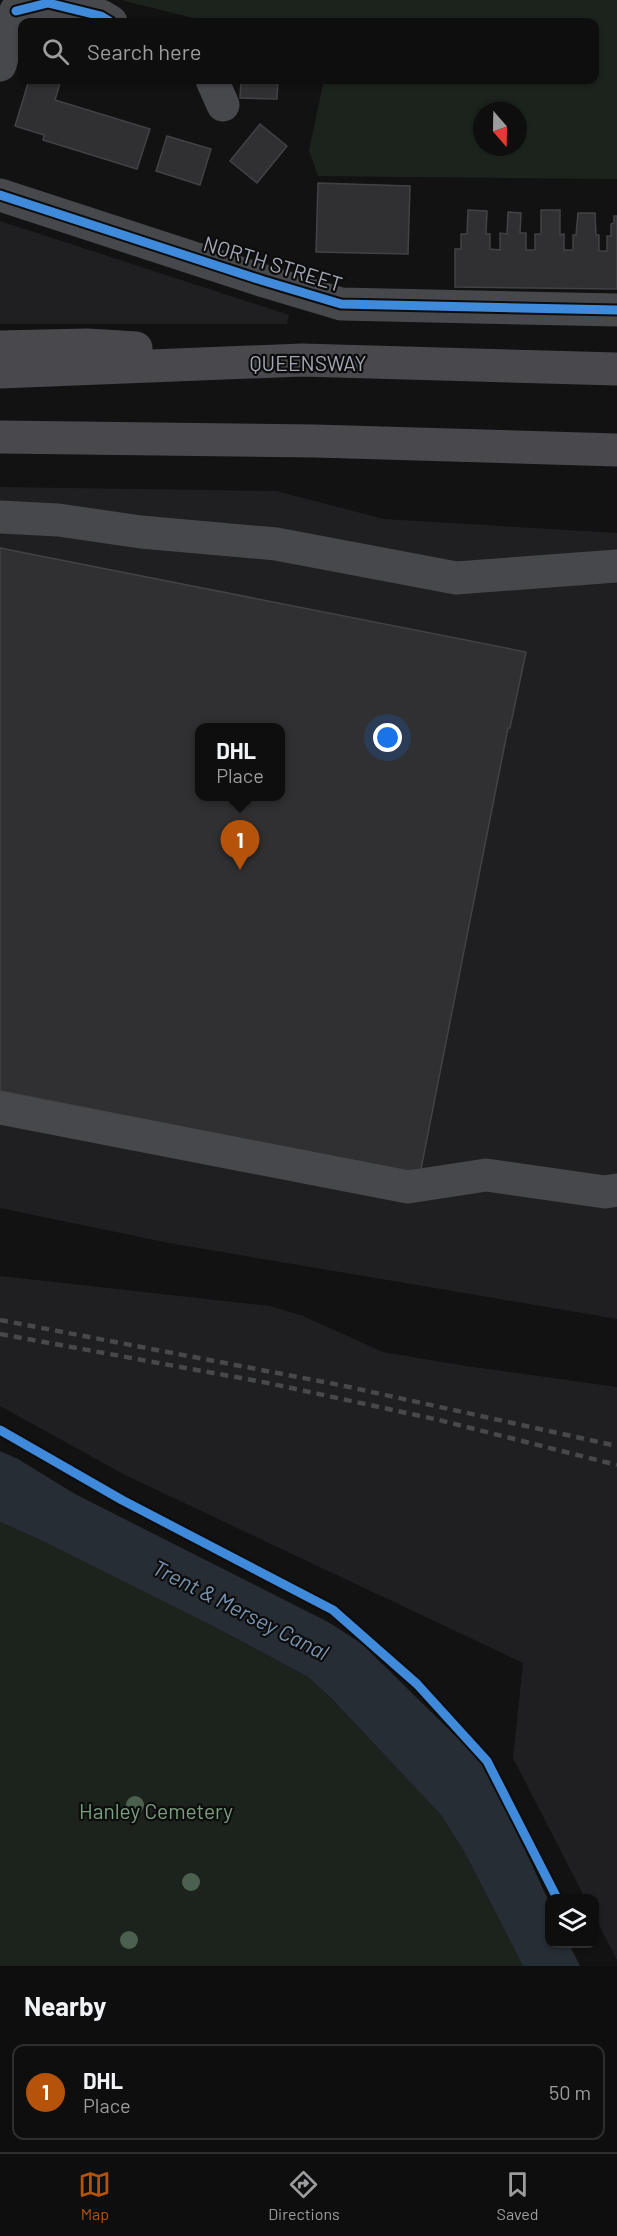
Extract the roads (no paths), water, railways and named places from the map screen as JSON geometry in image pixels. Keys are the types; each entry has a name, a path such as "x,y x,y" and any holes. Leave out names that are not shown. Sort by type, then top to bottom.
{"highway":[{"path":"0,347 87,345 302,360"},
{"name":"QUEENSWAY","path":"0,372 302,360 617,369"},
{"path":"0,437 315,441 617,450"},
{"path":"0,449 315,441"}],"street":[{"path":"0,65 9,5 48,3 101,15 105,18"},
{"name":"NORTH STREET","path":"0,195 341,304 617,310"},
{"path":"0,517 58,520 141,532 276,544 456,578 617,566"},
{"path":"0,1108 408,1187 486,1175 605,1192 617,1190"}],"water":[{"name":"Trent & Mersey Canal","path":"0,1451 18,1459 75,1494 328,1622 361,1643 480,1760 491,1776 545,1894 545,1948 571,1948 580,1966 523,1966 465,1853 441,1815 331,1698 308,1677 211,1625 0,1522"}],"railway":[{"path":"0,1320 340,1385 617,1446"},
{"path":"0,1334 268,1383 439,1420 617,1465"}],"place":[{"name":"DHL","path":"240,870"}],"park label":[{"name":"Hanley Cemetery","path":"156,1810"}]}
